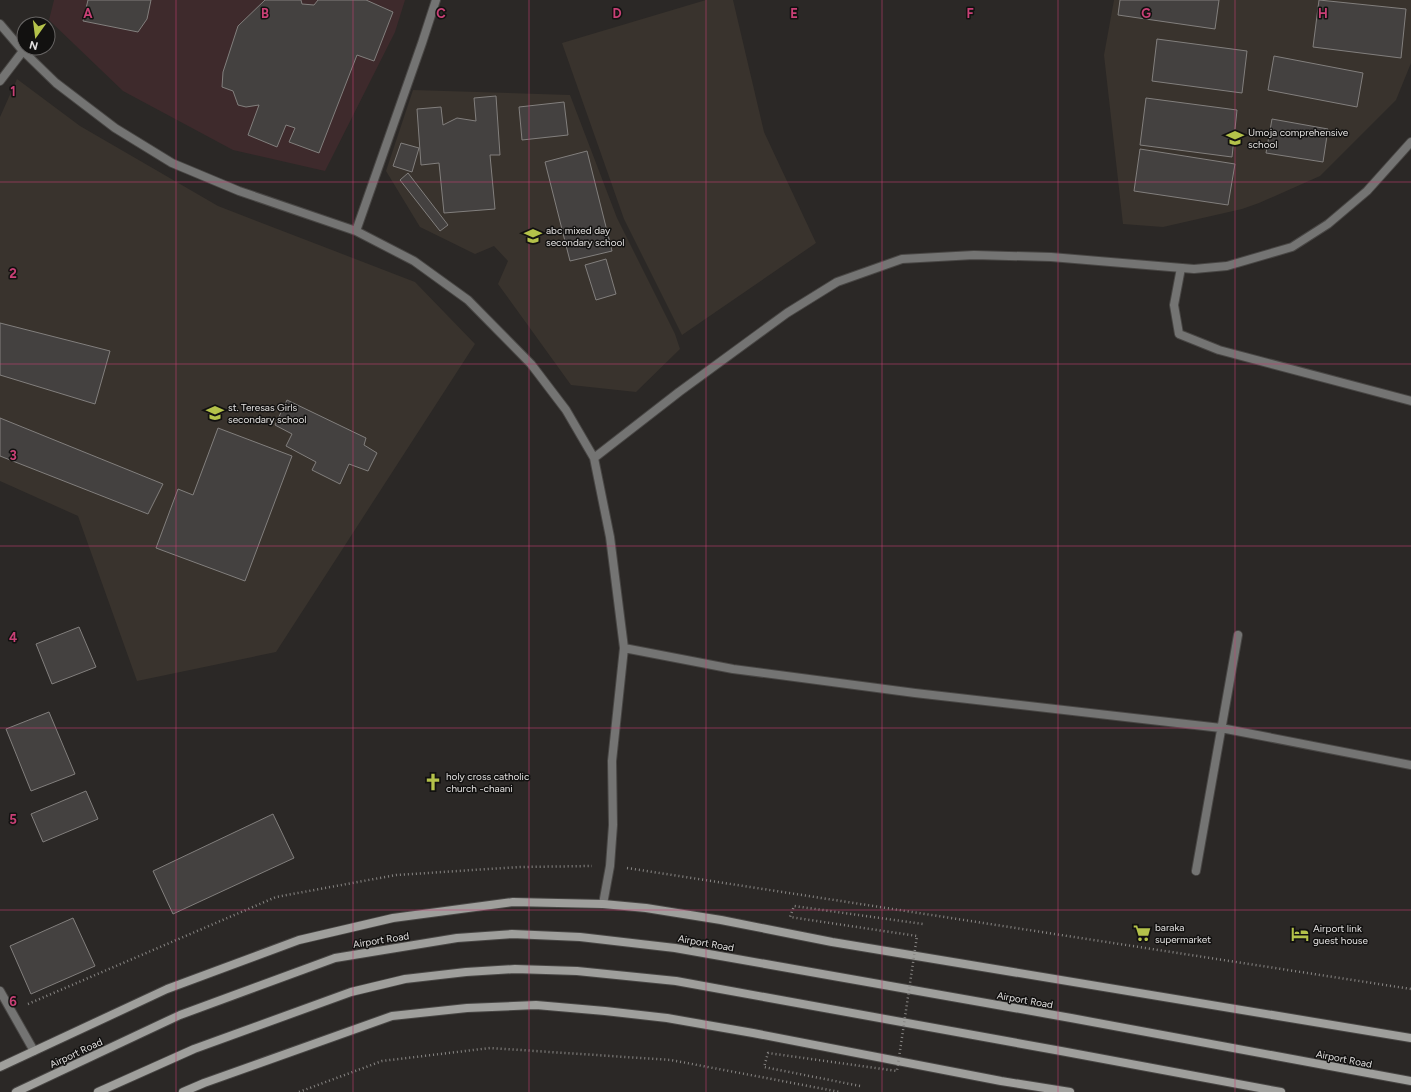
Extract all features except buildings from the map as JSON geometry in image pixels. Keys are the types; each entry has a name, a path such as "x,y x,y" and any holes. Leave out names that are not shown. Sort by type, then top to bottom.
{"main road":[{"path":"0,1067 167,989 299,940 393,918 513,902 603,904 646,908 714,919 832,942 1411,1038"},
{"name":"Airport Road","path":"16,1092 180,1015 334,958 457,938 512,934 580,937 675,948 1070,1018 1411,1081"},
{"path":"98,1092 194,1049 351,992 405,979 466,972 515,969 577,971 676,981 1281,1092"},
{"path":"184,1092 204,1083 392,1016 468,1008 536,1005 667,1018 753,1033 1001,1081 1070,1092"}],"street":[{"path":"356,231 436,0"},
{"path":"0,24 16,43"},
{"path":"0,81 19,56"},
{"path":"28,56 56,83 115,128 172,163 239,191 356,231 414,261 468,300 531,364 566,410 594,458 610,536 624,648 612,762 613,825 611,852 603,904"},
{"path":"594,458 679,392 787,313 837,282 902,259 974,255 1051,258 1194,269 1227,266 1292,247 1328,224 1367,191 1411,142"},
{"path":"1181,268 1174,306 1179,334 1219,350 1411,401"},
{"path":"1196,871 1238,635"},
{"path":"624,648 732,669 1221,728 1411,765"},
{"path":"0,991 34,1051"}],"path":[{"path":"860,1086 764,1066 768,1053 897,1071 917,936 790,917 794,906 923,924"},
{"path":"299,1092 382,1061 490,1048 671,1060 840,1092"}],"shaded area":[{"path":"54,0 405,0 395,32 325,171 233,150 123,91 56,27 56,16 50,16"},
{"path":"706,0 733,0 764,132 816,243 682,335 624,219 562,43"},
{"name":"Umoja comprehensive school","path":"1114,0 1411,0 1411,63 1396,100 1320,176 1242,209 1163,227 1123,224 1104,55"},
{"name":"st. Teresas Girls secondary school","path":"17,79 80,126 218,206 415,282 475,344 276,652 137,681 78,516 0,481 0,117"},
{"name":"abc mixed day secondary school","path":"413,90 570,95 617,218 675,334 680,349 636,392 571,385 498,284 508,261 494,246 475,254 420,227 386,171"}],"place":[{"name":"Umoja comprehensive school","path":"1235,138"},
{"name":"abc mixed day secondary school","path":"533,236"},
{"name":"st. Teresas Girls secondary school","path":"215,413"},
{"name":"holy cross catholic church -chaani","path":"433,782"},
{"name":"baraka supermarket","path":"1142,933"},
{"name":"Airport link guest house","path":"1300,934"}]}
